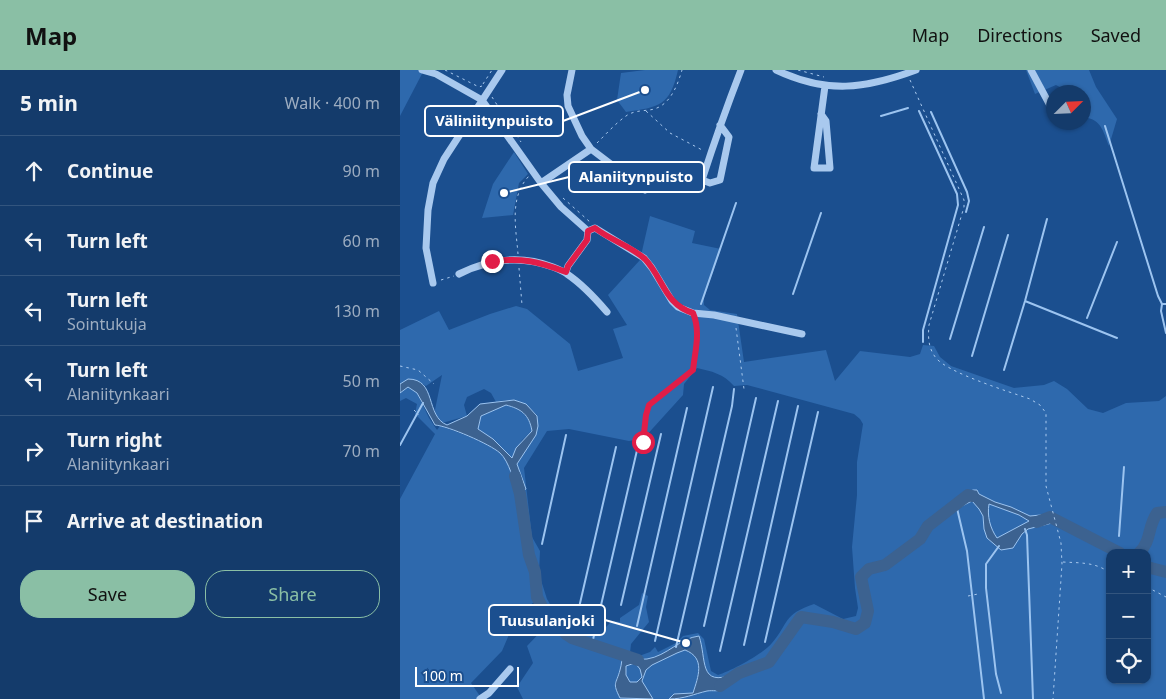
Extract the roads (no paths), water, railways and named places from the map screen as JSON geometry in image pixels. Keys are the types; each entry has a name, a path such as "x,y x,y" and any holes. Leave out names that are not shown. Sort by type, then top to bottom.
{"street":[{"path":"422,70 436,74 482,100 532,172 561,207 588,231"},
{"path":"433,283 426,248 428,210 433,183 444,159 502,70"},
{"path":"572,70 567,95 568,106 582,136 591,149 644,190"},
{"path":"720,125 729,137 720,180 710,183 702,180 720,125 741,70"},
{"path":"776,70 825,86 863,86 916,70"},
{"path":"1031,70 1046,98"},
{"path":"821,114 826,121 830,168 814,168 821,114 825,86"},
{"path":"541,183 591,149"},
{"path":"588,231 595,228 644,258 672,301 678,307 693,313 802,334"},
{"path":"566,272 568,266 587,240 588,231"},
{"path":"459,274 492,261 518,259 545,264 566,272 591,294 607,312"},
{"path":"480,699 489,693 510,669"}],"waterway":[{"path":"881,116 908,108"},
{"path":"919,111 957,194 958,205 923,330 923,342"},
{"path":"931,112 967,192 969,201 966,212"},
{"path":"1105,126 1158,296 1162,304 1166,304"},
{"path":"701,304 736,203"},
{"path":"793,294 821,213"},
{"path":"1004,370 1047,219"},
{"path":"950,339 984,227"},
{"path":"972,356 1008,235"},
{"path":"1087,318 1117,242"},
{"path":"1025,301 1117,338"},
{"path":"1162,304 1161,311 1166,333"},
{"path":"655,641 713,387"},
{"path":"676,647 732,406 734,389"},
{"path":"704,626 756,398"},
{"path":"720,651 778,401"},
{"path":"400,445 423,403"},
{"path":"744,645 798,406"},
{"path":"637,626 687,408"},
{"path":"765,642 818,412"},
{"path":"621,605 661,434"},
{"path":"542,544 566,435"},
{"path":"592,644 638,446"},
{"path":"572,638 616,447"},
{"path":"1119,536 1124,467"},
{"path":"515,476 520,494 529,555 535,572 537,597 543,609 572,638 638,660"},
{"path":"720,686 739,673 769,662 801,617 833,622 856,629 865,623 868,611 861,577 869,569 885,565 920,539 928,526 968,495 972,496"},
{"path":"956,504 967,551 984,699"},
{"path":"1142,549 1148,539 1157,513 1166,512"},
{"path":"1037,522 1050,517 1112,549"},
{"path":"1025,529 1027,535 1033,699"},
{"path":"999,546 986,564 986,588 996,674 1001,693"},
{"path":"1151,568 1166,572"}],"place":[{"name":"Väliniitynpuisto","path":"645,90"},
{"name":"Alaniitynpuisto","path":"504,193"},
{"name":"Tuusulanjoki","path":"686,643"}]}
